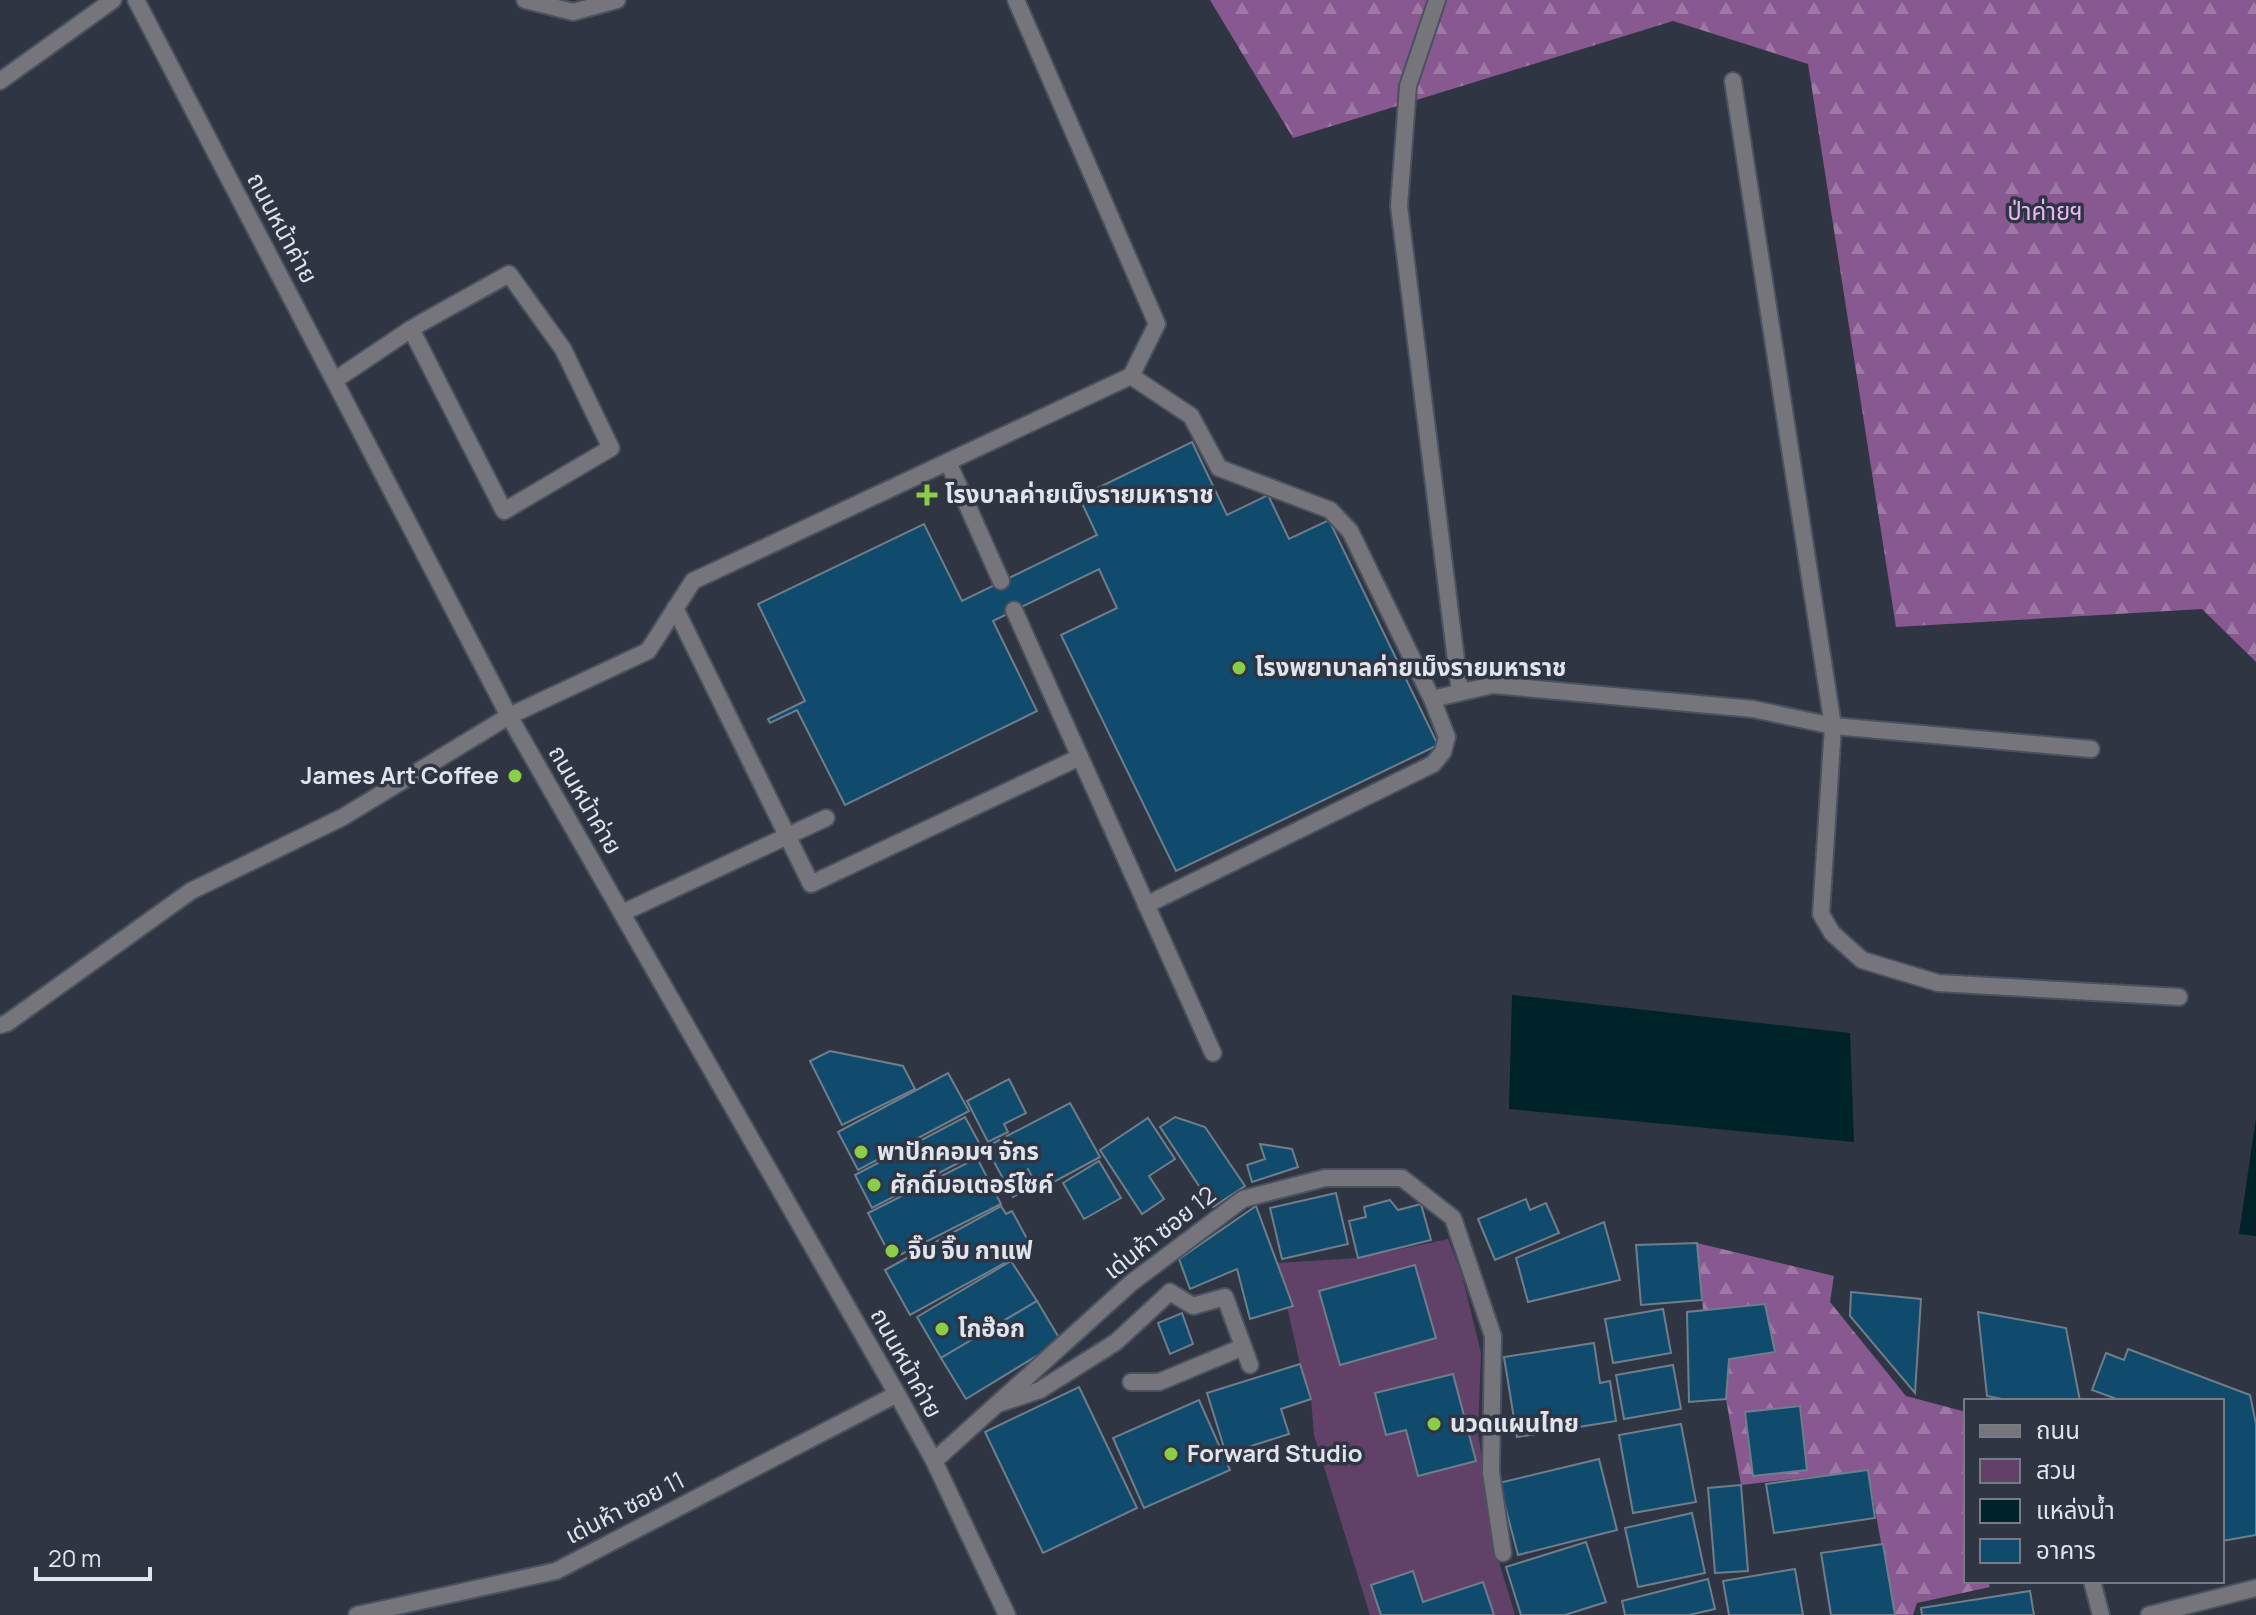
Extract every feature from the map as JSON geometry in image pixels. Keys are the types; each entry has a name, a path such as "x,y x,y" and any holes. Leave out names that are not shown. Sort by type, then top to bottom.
{"street":[{"path":"0,81 113,0"},
{"name":"ถนนหน้าค่าย","path":"136,0 509,716 897,1394 934,1461 1007,1615"},
{"path":"525,0 573,12 617,0"},
{"path":"0,1025 191,891 343,817 509,716 648,651 693,581 1131,376 1157,324 1016,0"},
{"path":"1437,0 1408,86 1399,206 1460,692"},
{"path":"1733,81 1833,726 1821,914 1832,933 1862,960 1938,983 2179,997"},
{"path":"335,380 411,329 509,274 563,349 611,448 504,511 411,329"},
{"path":"1131,376 1191,416 1219,468 1330,510 1350,531 1432,699 1447,737 1443,752 1433,764 1146,905"},
{"path":"948,462 1001,581"},
{"path":"675,608 811,884 1080,757"},
{"path":"1014,610 1213,1053"},
{"path":"1432,699 1493,685 1753,709 1833,726 2091,749"},
{"path":"622,913 826,818"},
{"name":"เด่นห้า ซอย 12","path":"934,1461 1131,1283 1243,1199 1325,1178 1402,1178 1453,1218 1493,1336 1491,1472 1503,1553"},
{"path":"996,1405 1040,1390 1116,1342 1170,1292 1193,1306 1225,1297 1250,1365"},
{"path":"1131,1382 1159,1382 1243,1347"},
{"name":"เด่นห้า ซอย 11","path":"357,1615 556,1571 897,1394"},
{"path":"2093,1583 2101,1615"},
{"path":"2149,1615 2256,1588"}],"green space":[{"name":"ป่าค่ายฯ","path":"1210,0 2256,0 2256,662 2202,609 1896,627 1808,64 1673,21 1293,138"},
{"path":"1448,1239 1462,1275 1481,1353 1478,1434 1500,1565 1515,1615 1370,1615 1314,1435 1311,1399 1277,1263 1358,1258"},
{"path":"1697,1243 1834,1276 1830,1302 1906,1396 1964,1411 1964,1583 1989,1583 1990,1587 1917,1603 1913,1615 1894,1615 1868,1470 1741,1485 1726,1399 1729,1359 1775,1351 1765,1304 1703,1310"}],"water":[{"path":"1512,995 1850,1033 1854,1142 1509,1109"},
{"path":"2256,1118 2256,1236 2239,1234"}],"building":[{"name":"โรงพยาบาลค่ายเม็งรายมหาราช","path":"1192,442 1227,515 1268,495 1289,539 1329,520 1438,745 1176,871 1061,635 1117,608 1099,569 993,621 1037,711 845,805 797,710 770,723 768,719 805,701 758,604 924,524 962,601 1097,535 1079,497"},
{"path":"830,1051 903,1066 915,1089 842,1125 810,1061"},
{"path":"948,1073 969,1111 858,1170 838,1132"},
{"path":"1009,1079 1026,1113 1004,1124 1008,1132 988,1142 967,1101"},
{"path":"1070,1103 1100,1157 1039,1190 1028,1169 1017,1175 1025,1190 1013,1197 986,1147"},
{"path":"965,1117 983,1150 872,1208 855,1175"},
{"path":"1175,1117 1205,1127 1245,1186 1213,1207 1160,1127"},
{"path":"1148,1118 1175,1159 1149,1176 1164,1199 1142,1214 1100,1150"},
{"path":"1260,1144 1292,1149 1298,1167 1252,1182 1247,1165 1265,1159"},
{"path":"977,1158 1001,1204 892,1259 868,1213"},
{"path":"1099,1161 1121,1198 1084,1219 1063,1183"},
{"path":"1336,1193 1348,1244 1282,1259 1270,1208"},
{"path":"1526,1199 1530,1210 1546,1203 1559,1233 1495,1260 1478,1219"},
{"path":"1390,1200 1398,1210 1421,1204 1431,1240 1358,1258 1349,1221 1366,1217 1364,1207"},
{"path":"1001,1206 1006,1214 1012,1211 1032,1248 910,1315 885,1270"},
{"path":"1256,1206 1293,1306 1250,1319 1237,1269 1190,1289 1179,1259"},
{"path":"1604,1222 1620,1280 1528,1302 1516,1258"},
{"path":"1697,1243 1702,1300 1641,1305 1636,1245"},
{"path":"1011,1261 1037,1301 941,1358 917,1317"},
{"path":"1415,1265 1436,1338 1340,1365 1319,1291"},
{"path":"1851,1292 1921,1299 1915,1393 1850,1316"},
{"path":"1037,1301 1061,1341 966,1399 941,1358"},
{"path":"1765,1304 1775,1352 1729,1359 1726,1399 1689,1402 1687,1312"},
{"path":"1663,1309 1671,1353 1613,1363 1605,1319"},
{"path":"1978,1312 2066,1328 2080,1399 2002,1399 1987,1396"},
{"path":"1182,1313 1193,1344 1170,1354 1158,1323"},
{"path":"1594,1343 1600,1383 1610,1381 1616,1421 1517,1437 1504,1357"},
{"path":"2128,1349 2250,1395 2256,1424 2256,1535 2224,1541 2224,1399 2117,1399 2092,1390 2106,1353 2124,1360"},
{"path":"1300,1364 1311,1399 1281,1409 1289,1434 1226,1454 1207,1393"},
{"path":"1673,1365 1681,1409 1624,1419 1616,1375"},
{"path":"1453,1374 1476,1461 1418,1476 1406,1430 1386,1435 1375,1393"},
{"path":"1079,1387 1137,1508 1043,1553 985,1432"},
{"name":"Forward Studio","path":"1199,1400 1230,1470 1144,1508 1113,1438"},
{"path":"1800,1406 1807,1470 1753,1476 1745,1412"},
{"path":"1681,1424 1696,1502 1633,1513 1619,1435"},
{"path":"1599,1459 1617,1530 1518,1555 1499,1483"},
{"path":"1868,1470 1875,1518 1774,1533 1766,1484"},
{"path":"1741,1485 1748,1571 1715,1573 1708,1488"},
{"path":"1692,1513 1705,1573 1638,1587 1625,1528"},
{"path":"1586,1542 1606,1602 1565,1615 1521,1615 1506,1567"},
{"path":"1883,1544 1895,1615 1831,1615 1821,1553"},
{"path":"1795,1569 1803,1615 1729,1615 1723,1581"},
{"path":"1413,1571 1423,1602 1483,1582 1494,1615 1381,1615 1371,1585"},
{"path":"1708,1579 1715,1609 1689,1615 1625,1615 1622,1601"},
{"path":"2030,1591 2034,1615 1922,1615 1921,1608"}],"place":[{"name":"โรงบาลค่ายเม็งรายมหาราช","path":"927,495"},
{"name":"โรงพยาบาลค่ายเม็งรายมหาราช","path":"1239,668"},
{"name":"James Art Coffee","path":"515,776"},
{"name":"พาปักคอมฯ จักร","path":"861,1152"},
{"name":"ศักดิ์มอเตอร์ไซค์","path":"874,1185"},
{"name":"จิ๊บ จิ๊บ กาแฟ","path":"892,1251"},
{"name":"โกฮ๊อก","path":"942,1329"},
{"name":"นวดแผนไทย","path":"1434,1424"},
{"name":"Forward Studio","path":"1171,1454"}]}
